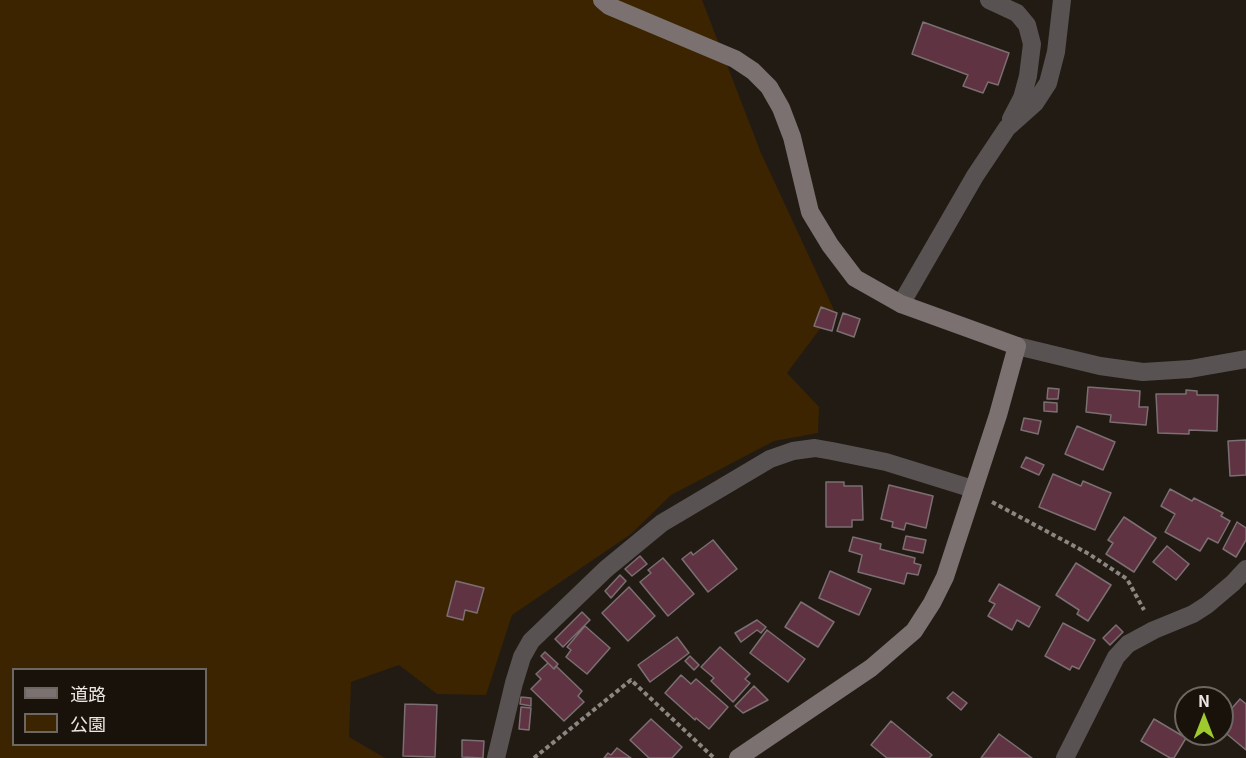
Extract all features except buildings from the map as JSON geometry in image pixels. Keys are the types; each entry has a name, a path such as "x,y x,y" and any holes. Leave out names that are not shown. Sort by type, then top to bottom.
{"street":[{"path":"602,0 609,6 735,59 753,71 769,87 781,108 792,137 810,212 830,245 855,278 902,304 1017,346 1100,366 1143,372 1190,369 1246,359"},
{"path":"902,304 1022,98 1028,76 1032,44 1028,25 1017,13 989,0"},
{"path":"1006,129 1035,103 1048,83 1056,52 1062,0"},
{"path":"738,758 871,668 914,631 945,577 998,416 1017,346"},
{"path":"496,758 514,683 522,657 531,640 606,569 662,523 770,459 793,451 815,448 886,462 972,492"},
{"path":"1065,758 1116,657 1128,644 1193,614 1233,584 1246,569"}],"path":[{"path":"972,492 1089,554 1127,579 1155,630"},
{"path":"534,758 631,680 714,758"}],"green space":[{"path":"0,0 702,0 761,153 834,310 787,373 819,407 818,433 774,441 671,495 631,534 512,615 486,695 437,694 399,665 351,682 349,737 385,758 0,758"}]}
